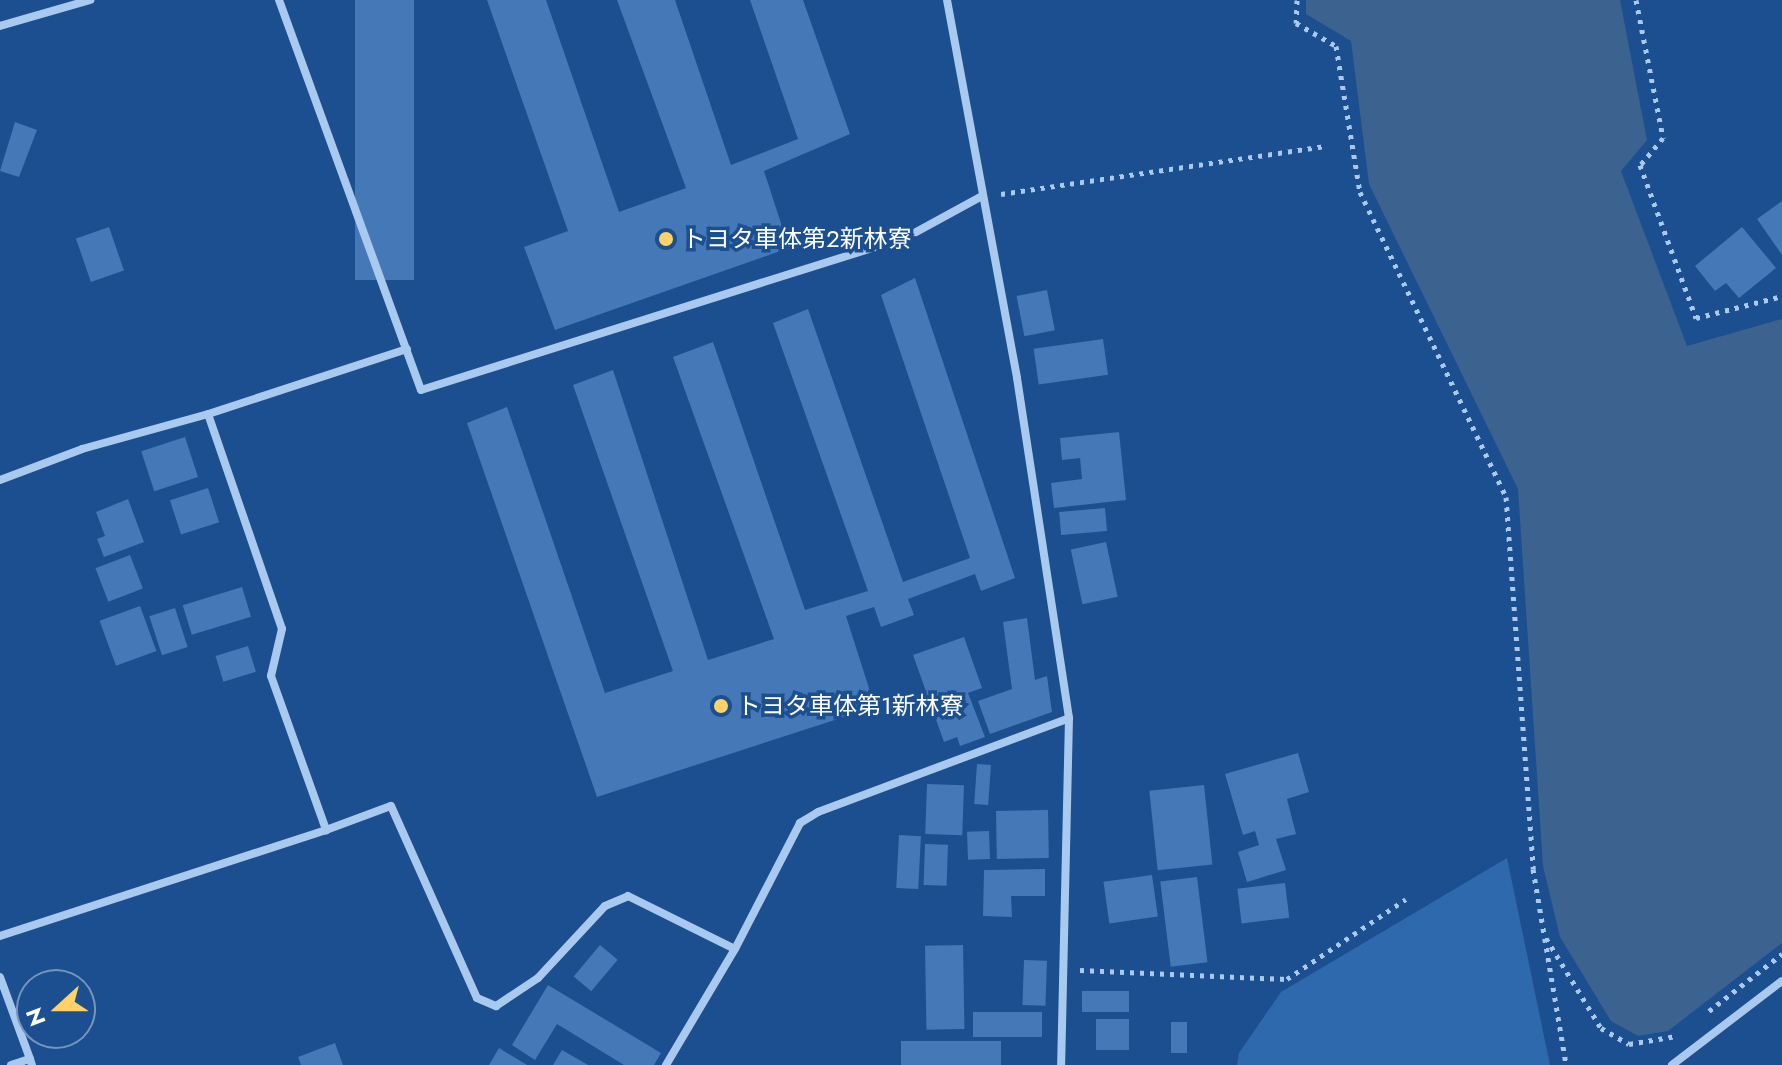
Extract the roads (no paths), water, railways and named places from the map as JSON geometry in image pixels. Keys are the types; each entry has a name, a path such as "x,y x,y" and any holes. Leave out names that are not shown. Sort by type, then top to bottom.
{"street":[{"path":"0,26 90,0"},
{"path":"279,0 421,390 907,237 980,197"},
{"path":"947,0 980,197 1017,378 1069,718 1061,1065"},
{"path":"0,480 82,449 208,414 407,349"},
{"path":"208,414 282,629 271,676 326,830"},
{"path":"666,1065 735,949 800,823 818,812 1069,718"},
{"path":"0,936 391,806 477,998 496,1006 538,978 605,906 628,896 735,949"},
{"path":"0,977 31,1062 11,1065"},
{"path":"1672,1065 1782,981"}],"place":[{"name":"トヨタ車体第2新林寮","path":"666,239"},
{"name":"トヨタ車体第1新林寮","path":"721,706"}]}
